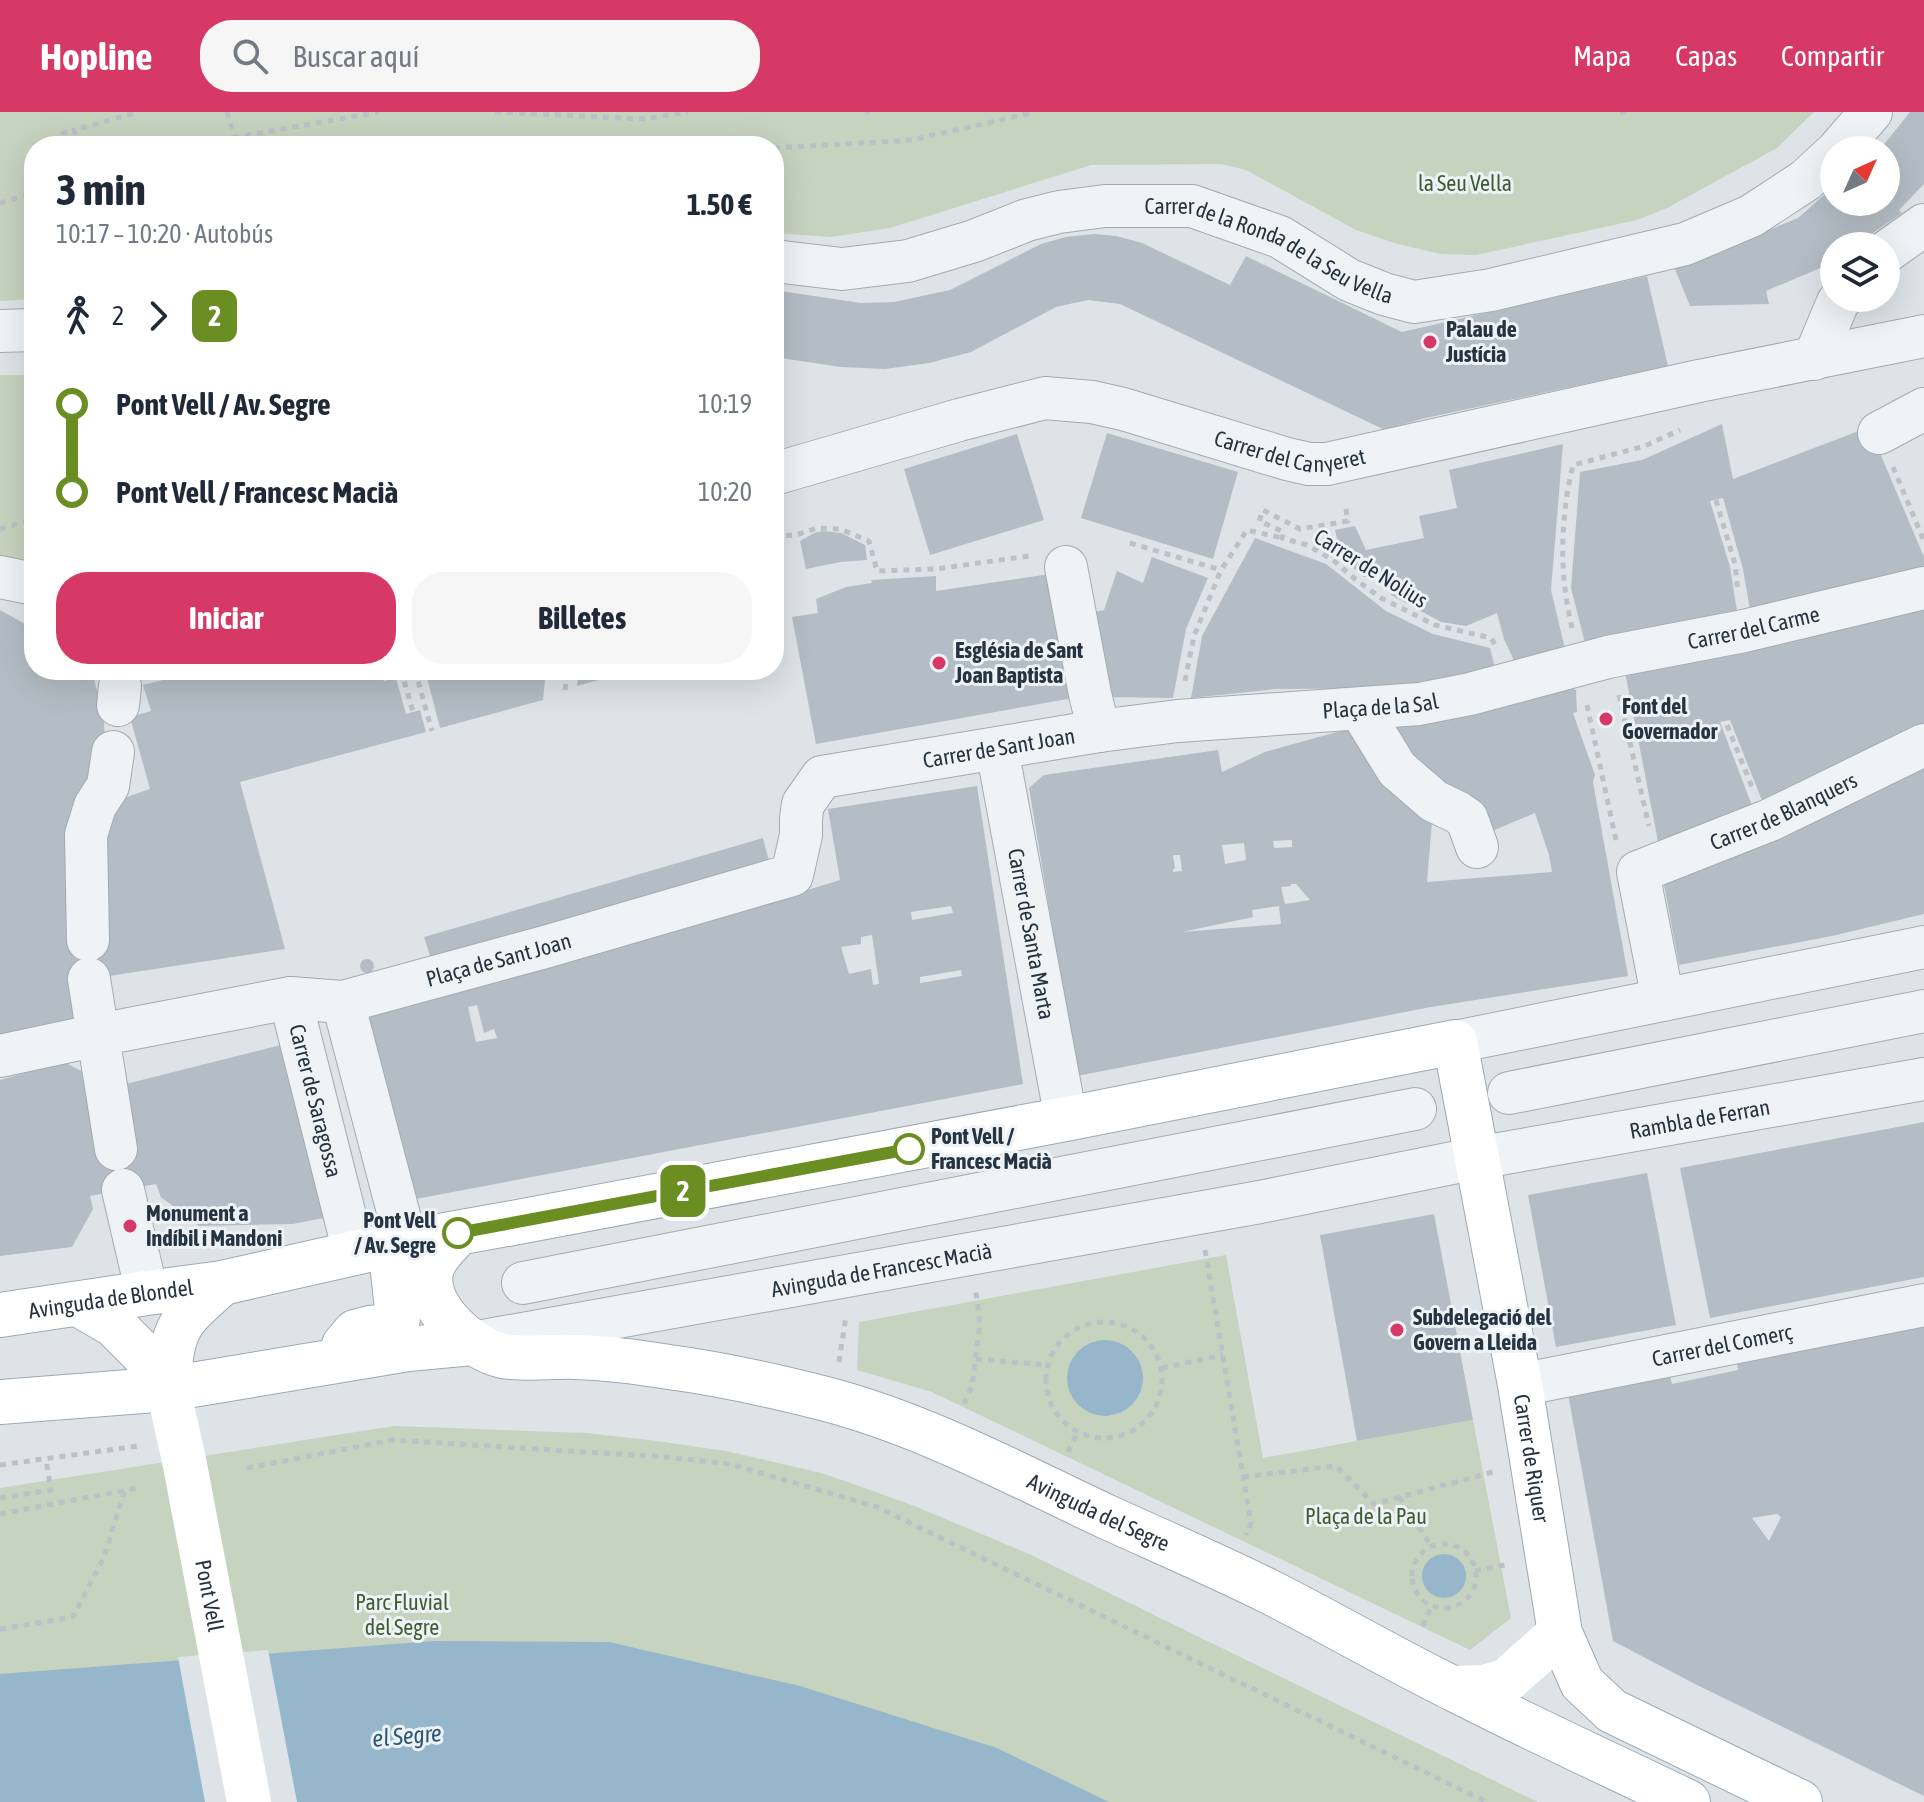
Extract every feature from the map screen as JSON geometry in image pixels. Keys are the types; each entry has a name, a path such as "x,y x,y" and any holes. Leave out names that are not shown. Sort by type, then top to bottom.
{"main road":[{"path":"168,1389 178,1331 222,1283 380,1247 1066,1119 1455,1042 1477,1158"},
{"name":"Carrer de Riquer","path":"1477,1158 1520,1385 1560,1633"},
{"path":"458,1233 435,1262 430,1272 430,1285 443,1314 472,1343"},
{"path":"357,1348 368,1311 380,1247"},
{"name":"Avinguda de Blondel","path":"0,1315 222,1283"},
{"path":"78,1304 114,1325 143,1354 168,1389"},
{"name":"Avinguda de Francesc Macià","path":"168,1389 357,1348 408,1349 472,1343"},
{"name":"Avinguda del Segre","path":"472,1343 501,1356 603,1358 673,1367 761,1384 876,1413 1045,1486 1267,1591 1451,1688 1688,1802"},
{"path":"0,1402 168,1389"},
{"name":"Pont Vell","path":"168,1389 249,1802"},
{"path":"1451,1688 1484,1687 1506,1681 1560,1633 1582,1683 1612,1711 1800,1802"}],"street":[{"name":"Carrer de la Ronda de la Seu Vella","path":"1850,136 1871,112"},
{"name":"Carrer de la Ronda de la Seu Vella","path":"784,262 842,269 908,261 1059,212 1105,206 1192,206 1280,237 1349,280 1414,302 1491,290 1685,244 1751,216 1806,180 1820,167"},
{"path":"1900,242 1924,225"},
{"path":"1814,359 1834,312"},
{"path":"0,331 24,330"},
{"name":"Carrer del Canyeret","path":"784,471 1045,398 1080,400 1123,409 1287,459 1327,464 1699,381 1924,336"},
{"path":"1879,433 1924,409"},
{"path":"1066,567 1099,731"},
{"path":"0,577 24,582"},
{"name":"Carrer del Carme","path":"1594,661 1744,631 1924,588"},
{"name":"Plaça de la Sal","path":"1178,721 1419,704 1470,694 1594,661"},
{"path":"1360,709 1397,769 1434,801 1467,819 1477,847"},
{"name":"Carrer de Sant Joan","path":"822,777 1178,721"},
{"name":"Carrer de Blanquers","path":"1632,855 1766,821 1924,745"},
{"name":"Carrer de Santa Marta","path":"997,749 1066,1119"},
{"path":"113,752 108,786 95,806 86,835 89,960 116,1149"},
{"name":"Plaça de Sant Joan","path":"0,1056 290,998 343,1002 792,875 801,835 803,804 822,777"},
{"path":"1632,855 1663,1000"},
{"path":"1455,1042 1924,947"},
{"name":"Carrer de Saragossa","path":"290,998 380,1247"},
{"path":"343,1002 380,1247"},
{"path":"1509,1093 1924,1011"},
{"name":"Rambla de Ferran","path":"1477,1158 1924,1079"},
{"path":"523,1283 1415,1109"},
{"name":"Avinguda de Francesc Macià","path":"472,1343 1245,1204 1477,1158"},
{"path":"123,1190 147,1293"},
{"name":"Carrer del Comerç","path":"1520,1385 1924,1305"}],"path":[{"path":"64,136 63,133 139,112"},
{"path":"227,112 234,136 379,112"},
{"path":"495,112 644,119 688,112"},
{"path":"784,147 912,140 1035,112"},
{"path":"1620,112 1626,112"},
{"path":"74,130 76,136"},
{"path":"0,203 24,196"},
{"path":"1650,832 1624,714 1565,601 1562,560 1566,493 1573,465 1645,446 1681,429"},
{"path":"1879,433 1924,541"},
{"path":"1716,500 1735,564 1744,631"},
{"name":"Carrer de Nolius","path":"1346,509 1348,521 1300,529 1263,510 1259,521 1284,532 1282,538 1307,545 1333,560 1381,598 1435,625 1491,638 1510,682"},
{"path":"0,529 24,522"},
{"path":"784,536 817,528 840,529 869,541 877,571 936,569 1039,555 1058,559 1066,567"},
{"path":"1178,721 1194,636 1221,570 1247,530 1282,538"},
{"path":"1130,543 1221,570"},
{"path":"1594,661 1590,722 1616,840 1632,855"},
{"path":"404,680 413,712"},
{"path":"418,680 432,731"},
{"path":"565,690 566,680"},
{"path":"1727,725 1766,821"},
{"path":"1205,1249 1251,1523 1243,1544"},
{"path":"963,1406 972,1386 980,1324 976,1291"},
{"path":"839,1362 846,1315"},
{"path":"1101,1321 1121,1324 1140,1333 1153,1348 1162,1368 1159,1401 1150,1416 1136,1429 1120,1436 1101,1438 1068,1425 1055,1411 1047,1392 1046,1372 1052,1353 1065,1337 1081,1326 1101,1321"},
{"path":"1162,1368 1223,1355"},
{"path":"976,1359 1048,1365"},
{"path":"1067,1455 1078,1431"},
{"path":"247,1468 393,1440 666,1457 730,1464 877,1507 1487,1802"},
{"path":"0,1465 138,1446"},
{"path":"0,1498 51,1490 46,1459"},
{"path":"1243,1477 1336,1466 1374,1504 1494,1472"},
{"path":"0,1514 137,1488"},
{"path":"0,1629 73,1617 104,1557 125,1490"},
{"path":"1399,1497 1431,1546"},
{"path":"1440,1544 1460,1548 1473,1562 1475,1571 1472,1591 1466,1599 1449,1607 1428,1604 1420,1597 1412,1579 1416,1559 1431,1546 1440,1544"},
{"path":"1475,1571 1510,1563"}],"green space":[{"name":"la Seu Vella","path":"0,112 1814,112 1777,148 1667,208 1637,220 1476,255 1441,254 1356,230 1246,170 1221,164 1091,165 890,228 831,237 784,234 784,136 24,136 24,300 0,301"},
{"path":"0,375 24,375 24,577 0,573"},
{"name":"Plaça de la Pau","path":"1226,1255 1263,1458 1473,1420 1511,1618 1470,1650 932,1392 857,1370 859,1322","holes":["1083,1347 1129,1348 1136,1358 1141,1368 1141,1388 1137,1397 1121,1412 1110,1416 1069,1367","1459,1560 1465,1573 1425,1588 1422,1575"]},
{"name":"Parc Fluvial del Segre","path":"394,1426 587,1433 726,1451 825,1474 912,1505 1027,1553 1538,1802 0,1802 0,1488"}],"water":[{"path":"1105,1340 1120,1343 1132,1351 1140,1363 1143,1378 1140,1393 1132,1405 1120,1413 1105,1416 1090,1413 1078,1405 1070,1393 1067,1378 1070,1363 1078,1351 1090,1343"},
{"path":"1444,1554 1459,1561 1466,1576 1459,1591 1444,1598 1429,1591 1422,1576 1429,1561"},
{"name":"el Segre","path":"434,1641 609,1642 800,1686 997,1748 1109,1802 0,1802 0,1674"}],"pier":[{"path":"268,1650 297,1802 205,1802 178,1657"}],"building":[{"path":"1910,112 1924,112 1924,184 1900,209 1900,136 1891,136"},
{"path":"1820,199 1820,216 1898,216 1874,232 1820,232 1820,268 1766,291 1769,304 1690,306 1675,269 1798,218"},
{"name":"Palau de Justícia","path":"1094,234 1142,243 1230,285 1246,256 1402,332 1647,276 1668,366 1421,419 1385,430 1120,304 1088,300 1056,307 971,352 929,363 885,369 841,367 784,358 784,291 861,303 894,302 950,290 1041,244"},
{"path":"1722,424 1733,479 1869,427 1924,557 1924,569 1751,616 1743,569 1723,498 1710,501 1730,567 1738,617 1586,647 1571,588 1580,472 1642,460"},
{"path":"1107,433 1238,472 1213,559 1081,518"},
{"path":"1017,434 1044,520 930,555 904,469"},
{"path":"1563,444 1551,590 1566,653 1518,669 1504,639 1497,613 1466,626 1441,622 1391,595 1391,573 1364,577 1341,557 1335,530 1355,526 1366,550 1424,538 1419,516 1457,508 1449,470"},
{"path":"823,531 841,533 865,545 867,560 806,569 800,541"},
{"path":"1255,538 1326,564 1386,611 1433,634 1490,648 1496,672 1427,688 1276,689 1191,698 1202,636"},
{"path":"1152,557 1208,578 1186,629 1173,698 1101,697 1085,614 1104,610 1117,571 1143,583"},
{"name":"Església de Sant Joan Baptista","path":"1057,573 1079,697 816,744 792,617 818,613 816,599 846,587 872,583 871,580 936,576 936,591"},
{"path":"1924,605 1924,732 1767,813 1730,720 1720,722 1756,816 1660,852 1624,667"},
{"path":"0,610 24,623 24,680 94,680 104,720 104,826 124,798 150,789 130,717 151,711 143,685 163,680 397,680 406,714 420,710 426,732 240,782 285,949 83,980 88,1015 0,1035"},
{"path":"428,680 545,680 543,700 440,728"},
{"path":"578,680 599,680 577,686"},
{"path":"1563,686 1576,690 1577,712 1573,713 1595,775 1593,782 1628,976 1431,1007 1077,1076 1029,788 1044,775 1218,750 1222,772 1265,752 1355,727 1433,810 1427,882 1552,872 1535,813 1483,835 1443,781 1401,750 1394,727","holes":["1292,840 1292,847 1274,848 1273,841","1244,843 1246,860 1225,864 1222,845","1173,855 1180,855 1182,871 1173,872","1296,884 1310,900 1285,904 1281,887","1279,906 1281,924 1182,932 1253,917 1252,910"]},
{"path":"1924,761 1924,914 1832,936 1679,965 1662,874"},
{"path":"977,786 1023,1084 400,1202 354,1020 628,945 840,880 828,809","holes":["951,906 953,913 912,920 911,912","872,935 879,984 873,985 871,969 849,974 841,947 861,944 861,937","961,970 962,976 920,983 920,977","477,1005 484,1033 494,1029 497,1038 476,1042 468,1007"]},
{"path":"763,838 769,861 431,959 424,937"},
{"path":"367,959 374,966 367,973 360,966"},
{"path":"285,1044 334,1216 293,1224 199,1226 161,1197 156,1184 90,1196 93,1209 72,1247 0,1256 0,1080 64,1062 118,1086"},
{"path":"1924,1122 1924,1277 1710,1318 1680,1168"},
{"path":"1647,1173 1676,1325 1556,1347 1528,1195"},
{"name":"Subdelegació del Govern a Lleida","path":"1434,1214 1473,1420 1357,1441 1320,1235"},
{"path":"1924,1327 1924,1796 1613,1641 1568,1394 1670,1375 1672,1384 1738,1370 1737,1362","holes":["1777,1514 1781,1517 1769,1541 1752,1518"]}],"bus line":[{"name":"2","path":"458,1233 909,1149"}],"place":[{"name":"Palau de Justícia","path":"1430,342"},
{"name":"Església de Sant Joan Baptista","path":"939,663"},
{"name":"Font del Governador","path":"1606,719"},
{"name":"Pont Vell / Francesc Macià","path":"909,1149"},
{"name":"Monument a Indíbil i Mandoni","path":"130,1226"},
{"name":"Pont Vell / Av. Segre","path":"458,1233"},
{"name":"Subdelegació del Govern a Lleida","path":"1397,1330"}]}
